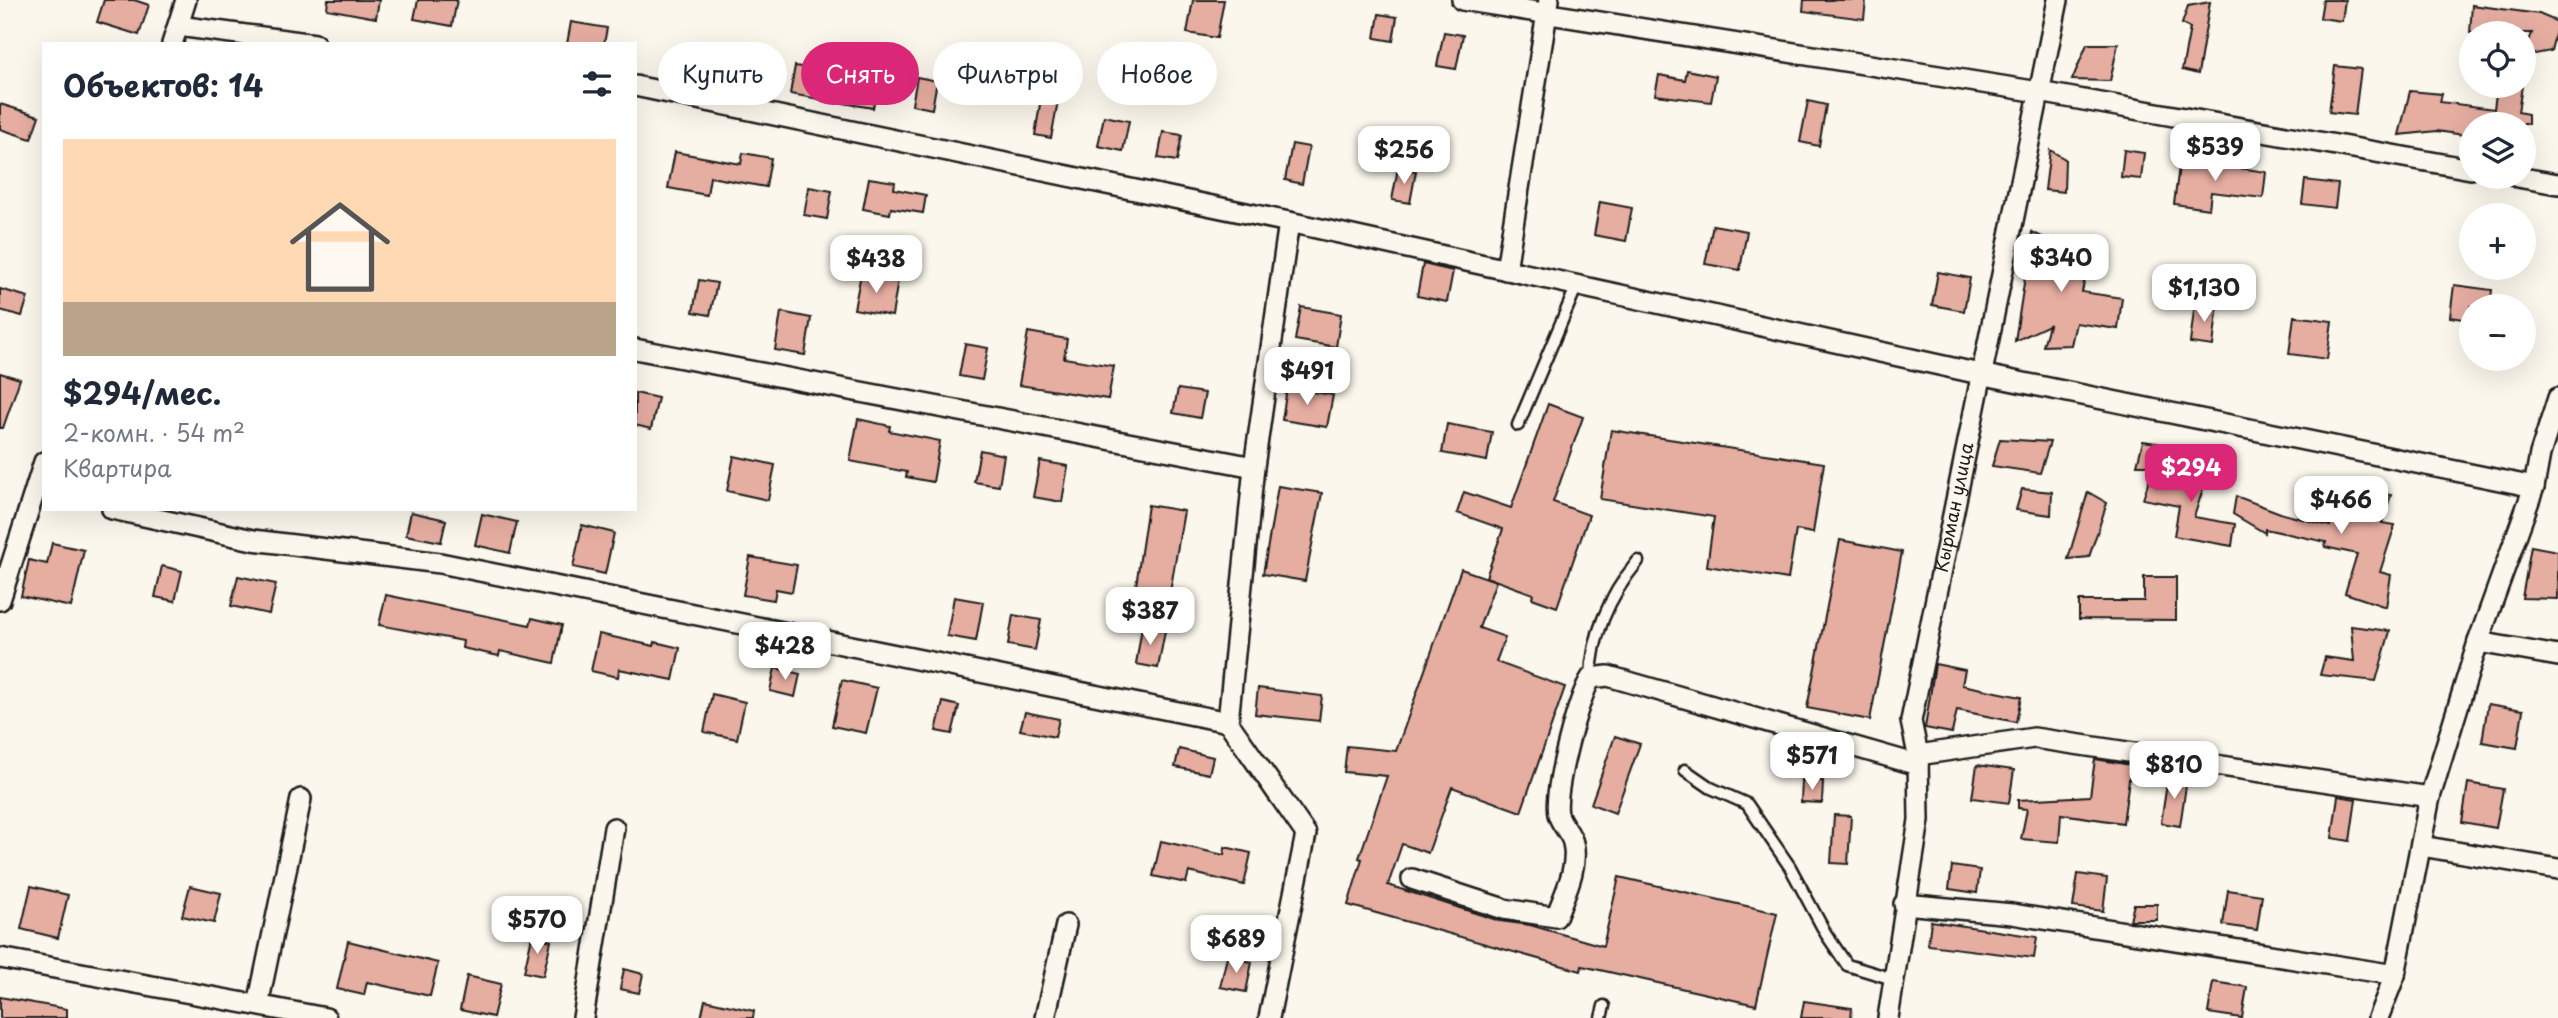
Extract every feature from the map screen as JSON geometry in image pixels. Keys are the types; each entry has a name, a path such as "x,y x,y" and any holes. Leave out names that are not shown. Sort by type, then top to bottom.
{"street":[{"path":"186,0 175,35 284,42"},
{"path":"1462,0 1548,8 2459,167"},
{"name":"Кырман улица","path":"1888,1018 1919,820 1918,760 1910,722 2058,0"},
{"path":"1506,270 1548,8"},
{"path":"637,86 1289,222 1980,374 2534,487"},
{"path":"2536,180 2558,184"},
{"path":"1269,1018 1306,834 1228,722 1254,467 1289,222"},
{"path":"637,349 1254,467"},
{"path":"2378,1018 2395,975 2430,797 2479,642 2534,487 2549,455 2558,398"},
{"path":"0,600 39,493 42,474"},
{"path":"121,511 253,540 440,563 1228,722"},
{"path":"2479,642 2558,656"},
{"path":"1412,879 1504,909 1556,917 1572,873 1573,844 1558,814 1560,783 1582,693 1591,678 1608,677 1918,760 2034,738 2430,797"},
{"path":"258,1005 301,799"},
{"path":"583,1018 614,828"},
{"path":"2421,846 2558,869"},
{"path":"1904,904 2012,914 2395,975"},
{"path":"1045,1018 1066,925"},
{"path":"0,958 326,1018"}],"lane":[{"path":"1518,425 1577,285"},
{"path":"1591,678 1592,653 1616,588 1638,561"},
{"path":"1685,770 1711,788 1747,804 1790,867 1826,934 1847,965 1893,979"},
{"path":"1601,1018 1604,1006"}],"building":[{"path":"104,0 134,0 149,5 139,35 97,22"},
{"path":"328,0 379,0 376,18 327,9"},
{"path":"418,0 457,0 452,26 414,19"},
{"path":"1193,0 1224,0 1217,38 1187,33"},
{"path":"1804,0 1866,0 1864,19 1803,11"},
{"path":"2323,0 2345,0 2342,21 2320,18"},
{"path":"2210,2 2198,74 2182,70 2190,28 2182,24 2188,6"},
{"path":"2472,5 2539,14 2558,22 2551,51 2536,54 2536,21 2471,21"},
{"path":"1379,14 1397,17 1393,41 1375,38"},
{"path":"571,22 607,28 604,42 567,42"},
{"path":"1444,32 1463,35 1456,69 1437,66"},
{"path":"2087,44 2118,44 2110,81 2072,80"},
{"path":"795,66 801,67 801,96 790,94"},
{"path":"2335,66 2361,69 2355,115 2329,112"},
{"path":"1687,70 1716,76 1711,102 1655,95 1659,75 1685,80"},
{"path":"919,77 933,80 932,109 912,105 919,105"},
{"path":"2410,91 2442,94 2440,102 2494,109 2495,98 2520,98 2518,112 2459,112 2459,134 2437,131 2399,135"},
{"path":"1808,101 1826,105 1819,146 1800,142"},
{"path":"0,104 39,116 31,139 0,129"},
{"path":"1040,105 1057,105 1051,138 1035,135"},
{"path":"1104,116 1129,121 1123,151 1098,146"},
{"path":"1163,132 1182,135 1177,161 1158,158"},
{"path":"1292,144 1309,147 1302,184 1285,180"},
{"path":"2050,150 2065,159 2064,192 2045,190"},
{"path":"2124,150 2144,153 2141,179 2121,177"},
{"path":"675,152 741,164 743,153 771,158 766,187 710,177 707,195 668,188"},
{"path":"2180,159 2266,172 2263,198 2211,192 2209,209 2174,204"},
{"path":"1398,168 1416,171 1410,203 1392,200"},
{"path":"869,178 895,182 894,189 926,195 923,213 891,208 890,214 863,209"},
{"path":"2305,180 2338,184 2335,208 2302,204"},
{"path":"809,187 832,191 827,219 804,215"},
{"path":"1600,202 1632,208 1626,241 1594,235"},
{"path":"1713,225 1747,231 1740,270 1705,264"},
{"path":"2032,232 2067,250 2069,241 2091,249 2082,292 2122,298 2118,329 2076,323 2071,345 2043,346 2049,325 2015,341"},
{"path":"1423,264 1453,271 1447,302 1417,296"},
{"path":"1938,272 1970,278 1964,311 1932,305"},
{"path":"861,274 898,280 892,316 854,309"},
{"path":"699,280 717,283 710,315 693,312"},
{"path":"2454,285 2492,290 2492,294 2459,294 2459,318 2450,317"},
{"path":"0,289 28,297 22,316 0,310"},
{"path":"2195,302 2218,304 2213,346 2190,343"},
{"path":"1301,307 1341,314 1336,347 1295,340"},
{"path":"781,312 811,318 805,355 775,350"},
{"path":"2294,316 2332,321 2327,359 2289,354"},
{"path":"1028,332 1067,339 1064,358 1114,366 1108,399 1019,385"},
{"path":"965,344 988,348 982,380 959,376"},
{"path":"0,373 20,379 3,428 0,428"},
{"path":"1287,388 1333,395 1327,427 1282,420"},
{"path":"1178,389 1205,393 1200,418 1173,413"},
{"path":"637,393 658,398 651,429 637,426"},
{"path":"1548,404 1583,417 1553,502 1589,515 1557,607 1532,598 1533,594 1486,577 1503,529 1457,513 1464,492 1511,508"},
{"path":"858,419 890,426 889,431 940,441 933,482 906,477 907,472 850,461"},
{"path":"1447,424 1492,432 1487,461 1442,453"},
{"path":"1611,430 1824,463 1813,533 1796,530 1788,579 1707,566 1714,517 1600,499"},
{"path":"2000,439 2050,442 2040,473 1992,466"},
{"path":"2143,441 2158,443 2156,465 2137,465"},
{"path":"980,450 1004,455 999,486 974,482"},
{"path":"2195,454 2214,455 2194,517 2235,524 2232,546 2174,536 2179,506 2143,499 2151,474 2185,486"},
{"path":"734,456 775,465 768,500 727,491"},
{"path":"1040,461 1068,466 1062,502 1033,497"},
{"path":"1278,486 1322,493 1305,581 1263,574"},
{"path":"2022,489 2052,492 2051,515 2016,510"},
{"path":"2339,489 2370,495 2371,492 2391,495 2382,523 2395,525 2380,572 2391,575 2386,607 2345,593 2357,554 2325,547 2326,542 2265,529 2265,533 2233,514 2236,496 2283,514 2330,526"},
{"path":"2088,492 2107,503 2089,557 2068,559"},
{"path":"1148,505 1184,511 1169,598 1135,592"},
{"path":"411,512 446,520 441,542 406,535"},
{"path":"482,514 517,522 510,553 475,545"},
{"path":"582,525 614,533 605,574 573,567"},
{"path":"1840,540 1902,552 1870,720 1807,708"},
{"path":"52,543 84,550 71,607 21,596 29,560 47,564"},
{"path":"2531,546 2558,551 2558,599 2522,598"},
{"path":"750,557 797,565 792,592 776,589 774,600 743,595"},
{"path":"162,566 182,571 175,601 155,597"},
{"path":"1461,569 1496,581 1479,628 1505,637 1496,662 1565,687 1521,812 1452,787 1428,853 1402,844 1388,885 1500,921 1530,925 1603,946 1619,877 1777,913 1756,1005 1582,966 1581,971 1348,905 1362,859 1359,858 1387,776 1344,772 1347,746 1396,751"},
{"path":"238,576 276,584 269,614 231,606"},
{"path":"2144,577 2176,577 2176,620 2079,619 2079,601 2144,601"},
{"path":"386,595 530,625 532,618 562,625 554,663 500,651 499,656 462,648 463,641 379,625"},
{"path":"954,597 983,602 976,641 947,636"},
{"path":"1013,615 1041,620 1035,650 1008,645"},
{"path":"2351,626 2390,631 2376,681 2320,675 2325,657 2354,661"},
{"path":"1142,627 1165,631 1158,668 1136,664"},
{"path":"599,634 654,646 655,642 680,648 673,680 619,669 618,677 591,671"},
{"path":"1935,664 1965,670 1962,685 2021,697 2016,722 1957,710 1952,733 1925,728"},
{"path":"775,668 800,674 795,697 770,691"},
{"path":"842,680 877,688 866,733 832,726"},
{"path":"1258,688 1322,696 1319,721 1255,714"},
{"path":"712,694 745,702 737,739 704,732"},
{"path":"943,702 959,706 952,734 936,731"},
{"path":"2488,704 2523,710 2517,748 2482,742"},
{"path":"1025,712 1059,719 1055,737 1020,730"},
{"path":"1615,736 1640,744 1615,813 1591,804"},
{"path":"1179,749 1213,757 1209,774 1175,767"},
{"path":"2095,759 2131,765 2123,823 2061,814 2059,842 2021,839 2027,809 2018,808 2018,800 2090,796"},
{"path":"1977,765 2014,770 2009,803 1972,798"},
{"path":"2168,777 2187,779 2180,826 2161,823"},
{"path":"1802,780 1823,781 1822,803 1801,802"},
{"path":"2468,783 2503,789 2496,828 2462,822"},
{"path":"2338,796 2356,799 2350,841 2332,838"},
{"path":"1834,815 1851,816 1848,864 1831,863"},
{"path":"1161,841 1224,855 1225,847 1251,853 1244,885 1189,872 1186,883 1153,876"},
{"path":"1952,866 1980,870 1977,893 1949,889"},
{"path":"2078,874 2107,878 2103,911 2073,907"},
{"path":"31,886 68,895 58,938 21,929"},
{"path":"190,886 221,893 214,923 182,916"},
{"path":"2228,890 2262,895 2257,930 2223,925"},
{"path":"2134,904 2157,904 2157,920 2130,920"},
{"path":"1931,921 2037,937 2034,958 1928,945"},
{"path":"532,936 551,941 543,976 524,972"},
{"path":"348,941 438,963 430,996 367,982 364,995 337,989"},
{"path":"1227,957 1252,962 1246,992 1220,987"},
{"path":"624,969 643,974 639,993 620,989"},
{"path":"467,976 501,984 493,1017 460,1010"},
{"path":"2213,982 2247,987 2242,1018 2208,1013"},
{"path":"0,997 67,1009 67,1018 0,1018"},
{"path":"705,1000 754,1011 753,1018 701,1018"},
{"path":"1804,1001 1852,1008 1851,1018 1801,1018"}]}
